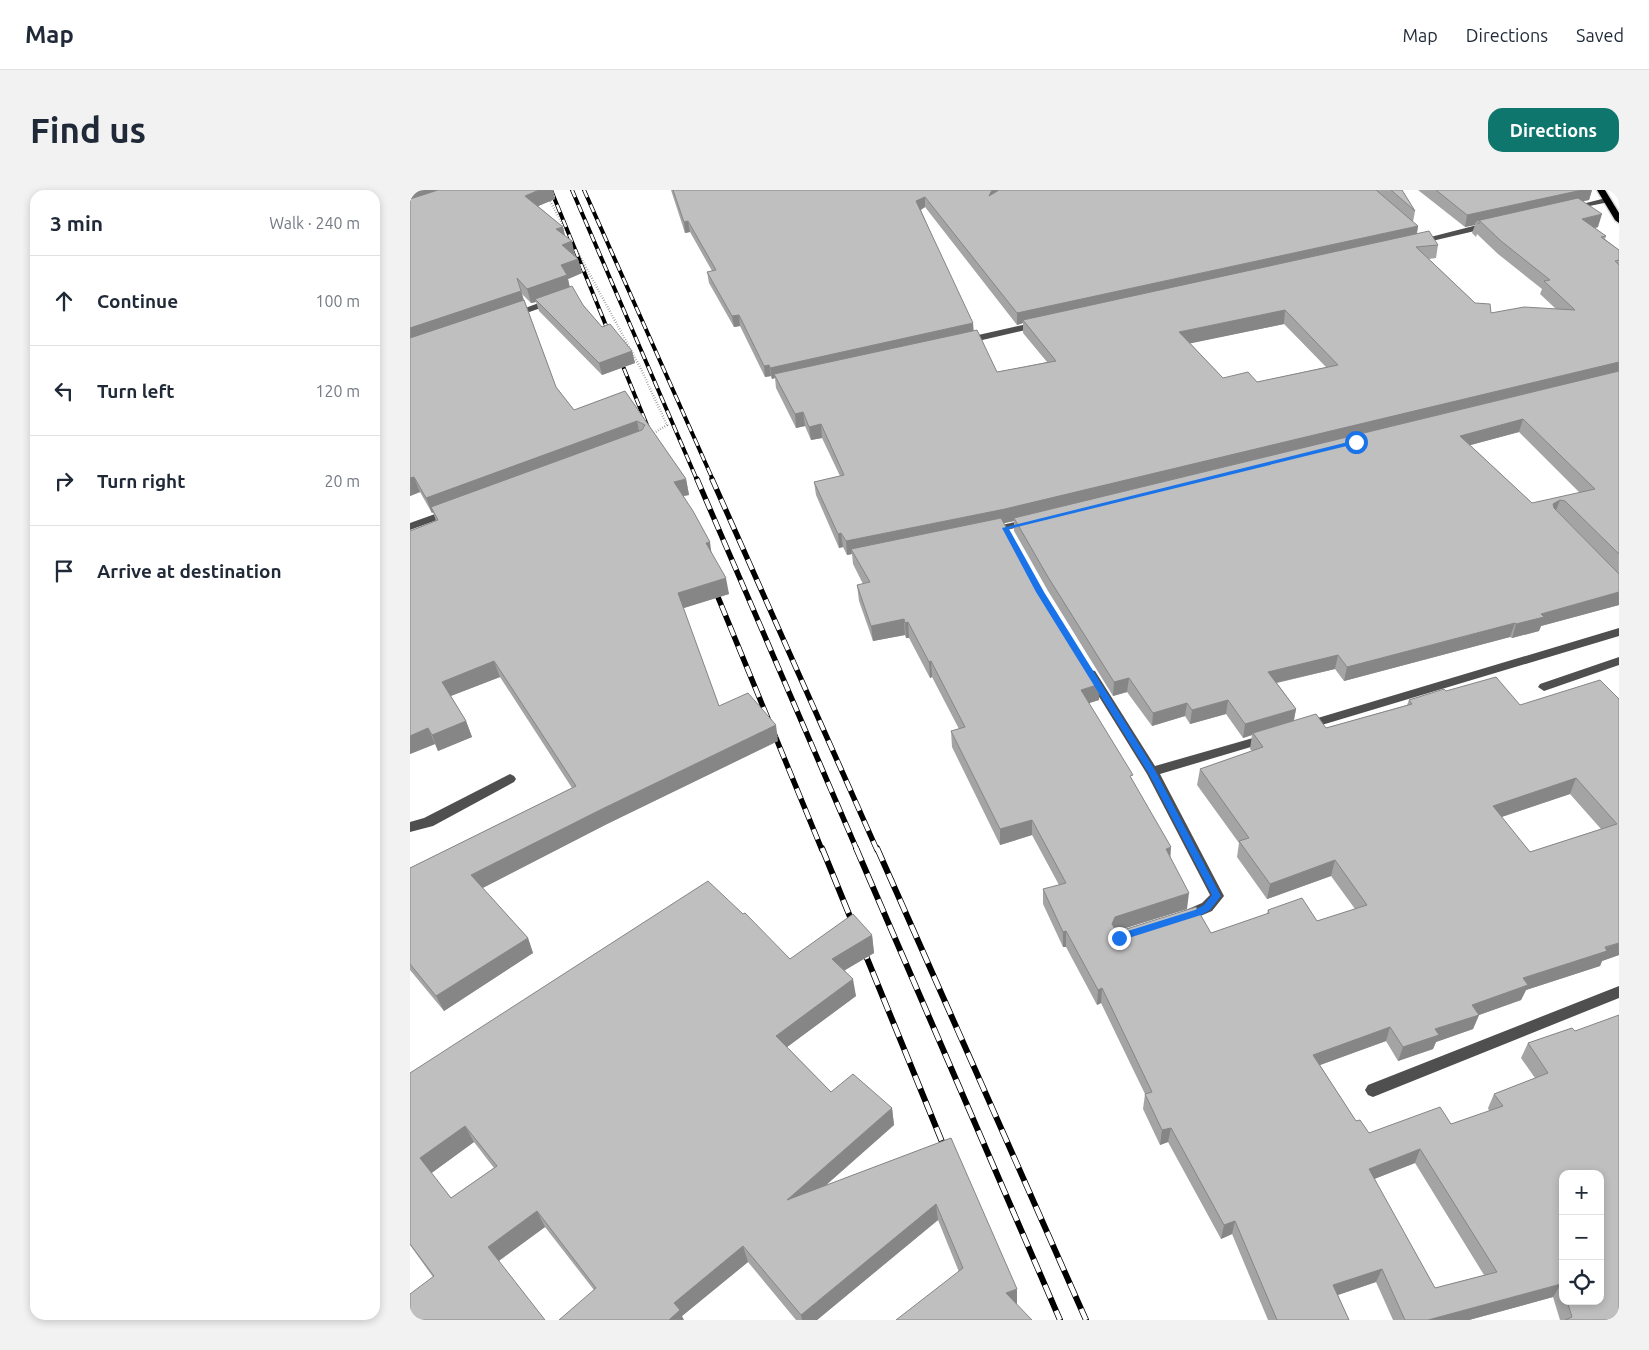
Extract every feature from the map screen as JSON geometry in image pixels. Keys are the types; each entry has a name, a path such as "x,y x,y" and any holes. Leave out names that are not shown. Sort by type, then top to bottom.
{"main road":[{"path":"1601,190 1619,220"}],"street":[{"path":"1559,210 1606,200"},
{"path":"1406,243 1422,236 1502,223"},
{"path":"502,318 558,299"},
{"path":"959,342 1046,323"},
{"path":"410,527 456,510"},
{"path":"976,534 1007,532 1043,518"},
{"path":"1295,729 1619,632"},
{"path":"1084,661 1152,772 1217,896 1207,907 1198,913 1171,921"},
{"path":"1544,687 1619,662"},
{"path":"1152,772 1276,735"},
{"path":"410,827 428,822 510,779"},
{"path":"1373,1090 1619,992"}],"path":[{"path":"548,198 640,367 667,425 648,437"}],"building":[{"path":"438,190 539,190 525,196 563,227 556,229 572,241 562,245 578,259 561,265 567,275 527,289 517,278 521,291 410,328 410,199"},
{"path":"673,190 992,190 989,196 999,190 1376,190 1418,226 1017,313 925,197 916,201 973,323 770,368 769,365 764,366 739,315 732,316 707,272 716,270 688,221 684,222"},
{"path":"1391,190 1402,190 1415,211"},
{"path":"1436,190 1582,190 1467,215"},
{"path":"1578,198 1602,214 1582,219 1606,236 1601,237 1619,250 1619,260 1615,261 1619,265 1619,362 1005,509 846,541 841,533 838,534 814,482 844,475 821,424 809,427 803,412 795,414 774,374 977,330 997,372 1056,361 1023,320 1429,231 1438,245 1416,247 1475,303 1490,304 1491,313 1524,307 1575,310 1544,281 1550,280 1501,241 1479,220","holes":["1285,310 1338,365 1257,382 1248,372 1223,378 1179,332"]},
{"path":"572,286 583,305 602,327 610,324 632,351 599,363 535,299"},
{"path":"524,300 556,387 574,410 625,391 686,479 674,482 710,542 706,543 726,578 678,593 719,706 748,693 776,725 471,875 528,938 436,996 410,964 410,868 576,786 494,661 442,682 466,721 432,735 428,728 410,736 410,531 438,520 431,507 642,430 645,425 637,421 426,498 414,477 410,478 410,338"},
{"path":"1619,371 1619,554 1565,501 1560,500 1553,504 1554,508 1619,574 1619,592 1541,614 1544,617 1347,667 1338,655 1268,672 1296,709 1245,724 1228,700 1192,710 1187,703 1153,713 1129,678 1114,682 1048,577 1014,518","holes":["1523,419 1595,489 1532,503 1460,436"]},
{"path":"1001,518 1033,577 1100,684 1081,690 1133,775 1130,776 1171,847 1166,849 1189,893 1115,917 1112,924 1115,929 1120,931 1196,907 1211,933 1269,913 1268,910 1302,898 1317,921 1367,905 1335,860 1270,884 1239,841 1249,838 1200,769 1263,747 1253,733 1316,714 1326,728 1412,704 1409,700 1444,689 1446,691 1496,677 1520,705 1600,680 1619,699 1619,943 1605,947 1607,951 1523,978 1528,985 1472,1005 1479,1015 1435,1029 1439,1035 1403,1047 1390,1027 1313,1055 1356,1121 1360,1120 1369,1133 1440,1107 1451,1124 1503,1106 1494,1094 1548,1073 1528,1043 1572,1028 1575,1031 1619,1015 1619,1320 1565,1320 1572,1317 1568,1305 1604,1305 1604,1170 1559,1170 1559,1285 1428,1320 1405,1320 1382,1269 1333,1285 1349,1320 1277,1320 1235,1221 1224,1225 1171,1128 1162,1130 1145,1094 1152,1092 1102,988 1098,990 1066,931 1063,932 1043,889 1066,883 1032,820 1000,829 951,731 965,727 931,661 929,662 908,622 905,623 904,619 871,626 857,585 870,582 851,549","holes":["1576,778 1617,824 1530,852 1493,806","1420,1149 1497,1272 1435,1288 1369,1169"]},
{"path":"708,881 743,914 745,913 790,959 853,914 872,935 832,959 853,979 776,1036 831,1092 853,1074 892,1108 787,1200 951,1138 1017,1289 1006,1293 1032,1320 896,1320 963,1268 936,1204 801,1315 743,1246 674,1303 680,1310 669,1320 559,1320 596,1288 537,1211 488,1247 545,1320 410,1320 410,1294 434,1276 410,1244 410,1073","holes":["465,1126 497,1166 451,1198 420,1158"]}],"railway":[{"path":"551,190 611,338"},
{"path":"572,190 697,480"},
{"path":"584,190 713,480"},
{"path":"618,354 651,435"},
{"path":"697,479 857,850"},
{"path":"712,479 877,850"},
{"path":"713,585 822,850"},
{"path":"822,848 855,929"},
{"path":"856,848 1060,1320"},
{"path":"877,848 1086,1320"},
{"path":"862,946 947,1154"}],"route":[{"path":"1119,938 1198,913 1207,907 1217,896 1152,772 1040,592 1005,528 1356,442"}]}
